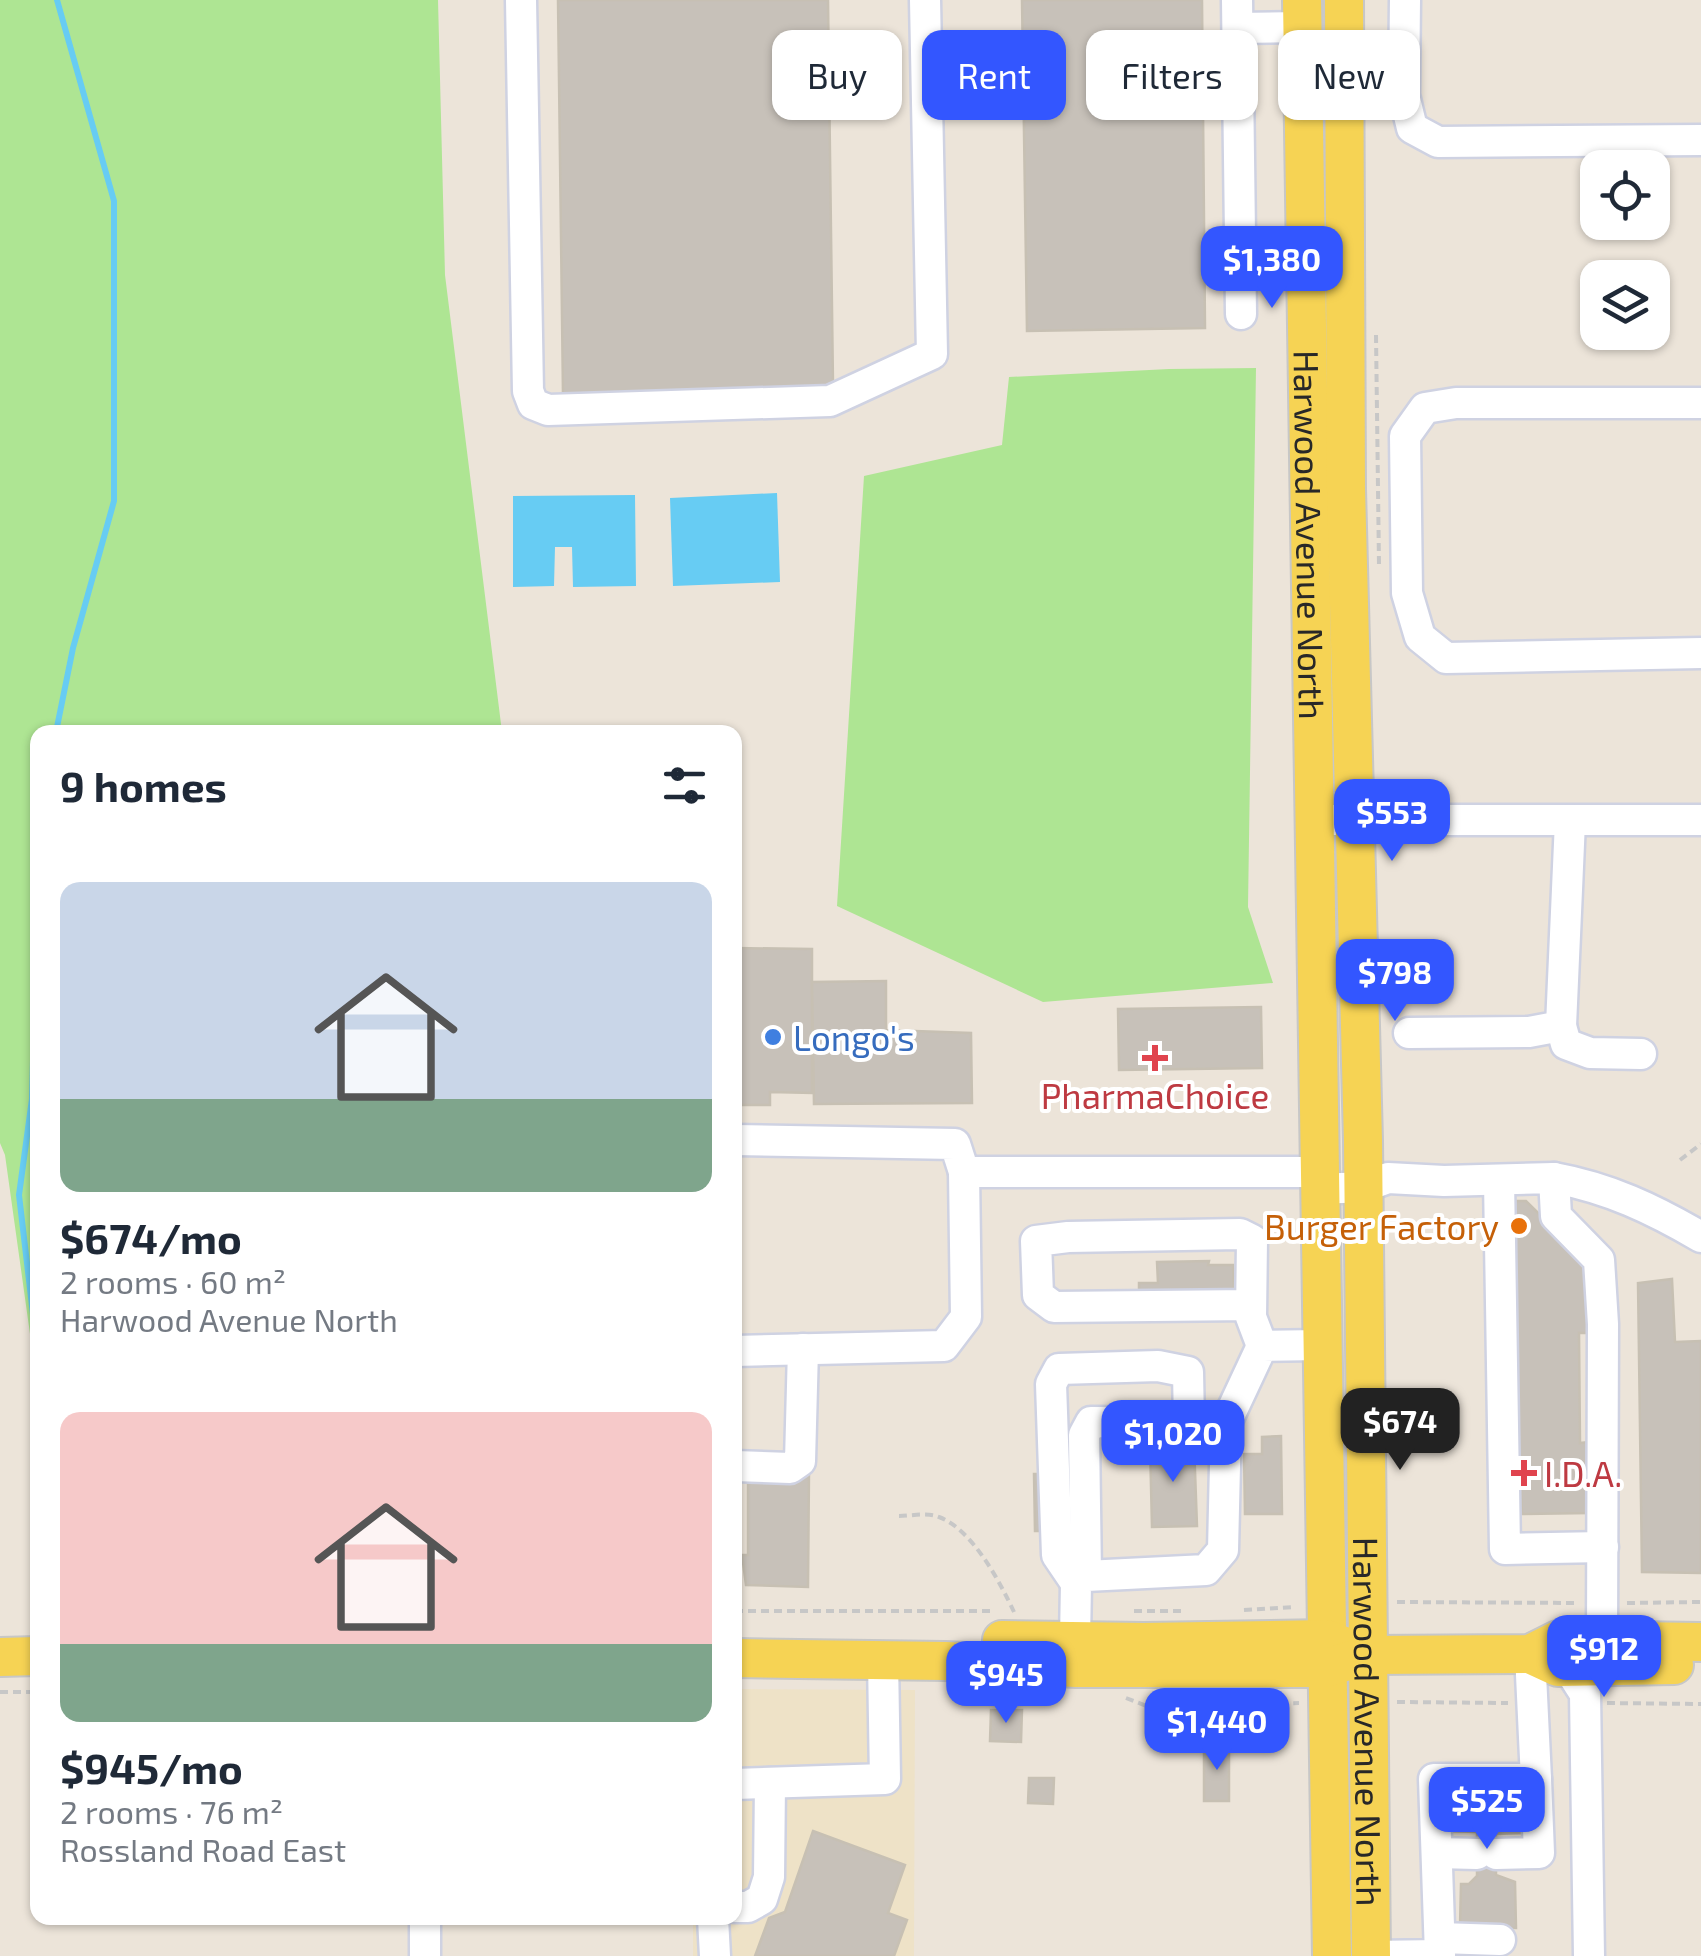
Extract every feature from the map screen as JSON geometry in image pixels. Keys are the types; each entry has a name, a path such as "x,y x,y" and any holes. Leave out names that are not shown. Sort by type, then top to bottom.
{"main road":[{"name":"Harwood Avenue North","path":"1344,0 1346,489 1363,1141 1376,1183 1367,1655 1371,1956"},
{"name":"Harwood Avenue North","path":"1302,14 1332,1956"},
{"path":"742,1637 1075,1640 1367,1655 1530,1654 1558,1640 1593,1654 1701,1664"},
{"path":"1593,1654 1701,1642"},
{"path":"742,1658 1076,1668 1326,1654"},
{"path":"0,1657 30,1656"}],"street":[{"path":"521,0 528,391 533,404 548,410 830,401 932,354 925,0"},
{"path":"1405,0 1404,95 1412,128 1438,142 1701,140"},
{"path":"1241,314 1237,14 1302,14"},
{"path":"1701,403 1456,403 1424,408 1405,436 1407,592 1420,637 1446,658 1701,653"},
{"path":"1313,820 1701,820"},
{"path":"1570,822 1561,1026 1566,1044 1590,1052 1641,1054"},
{"path":"1410,1033 1528,1032 1561,1026"},
{"path":"742,1140 954,1144 964,1172 966,1317 944,1346 742,1351"},
{"path":"964,1172 1376,1183 1554,1178 1590,1184 1646,1205 1701,1237"},
{"path":"1554,1178 1556,1216 1599,1260 1603,1324 1603,1546 1593,1654 1589,1956"},
{"path":"1499,1180 1505,1549 1603,1546"},
{"path":"1188,1423 1188,1372 1158,1366 1059,1369 1052,1384 1056,1555 1081,1580 1206,1570 1223,1550 1226,1423 1262,1346 1251,1317 1252,1240 1240,1234 1036,1241 1038,1296 1054,1307 1251,1305"},
{"path":"1262,1346 1321,1345"},
{"path":"742,1466 790,1468 800,1461 803,1348"},
{"path":"1075,1640 1081,1580 1084,1435 1092,1422 1226,1423"},
{"path":"1482,1848 1539,1853 1521,1783 1530,1654"},
{"path":"742,1784 886,1779 883,1660"},
{"path":"1482,1848 1434,1779 1466,1786 1521,1783"},
{"path":"742,1907 762,1899 769,1878 770,1783"},
{"path":"1371,1956 1440,1955 1440,1938 1482,1848"},
{"path":"425,1925 426,1956"},
{"path":"714,1925 715,1956"},
{"path":"1440,1938 1500,1940"}],"path":[{"path":"1680,1160 1701,1144"},
{"path":"899,1516 937,1515 955,1526 994,1572 1014,1612"},
{"path":"1394,1602 1593,1654 1701,1602"},
{"path":"0,1692 30,1692"}],"shaded area":[{"path":"742,1689 915,1690 914,1956 693,1956 693,1925 742,1925"}],"green space":[{"path":"0,0 438,0 445,275 501,725 30,725 30,1334 5,1155 0,1143"},
{"path":"1256,368 1248,907 1273,983 1043,1002 837,906 864,476 1002,445 1009,377"}],"water":[{"path":"777,493 780,582 673,586 670,498"},
{"path":"635,495 636,586 573,587 572,547 555,547 554,586 513,587 513,496"}],"building":[{"path":"558,0 828,0 828,30 772,30 772,120 830,120 833,385 563,395"},
{"path":"1022,0 1202,0 1202,30 1086,30 1086,120 1203,120 1205,328 1027,331 1024,120 1066,120 1066,30 1022,30"},
{"name":"Longo's","path":"742,948 812,949 812,1093 770,1092 770,1105 742,1105"},
{"path":"886,981 886,1030 971,1033 972,1103 814,1104 812,982"},
{"path":"1261,1007 1262,1068 1119,1070 1118,1009"},
{"path":"1512,1201 1526,1201 1587,1261 1588,1333 1579,1333 1580,1443 1590,1442 1590,1513 1522,1514 1521,1491 1515,1491"},
{"path":"1209,1261 1208,1265 1233,1265 1234,1291 1139,1292 1139,1283 1158,1283 1157,1262"},
{"path":"1672,1279 1675,1342 1701,1341 1701,1573 1642,1572 1638,1283"},
{"path":"1281,1436 1282,1514 1245,1514 1244,1454 1262,1454 1262,1437"},
{"path":"1194,1443 1197,1526 1152,1527 1150,1445"},
{"path":"748,1471 809,1471 808,1587 746,1585 742,1555 748,1555"},
{"path":"1034,1474 1065,1474 1066,1531 1035,1531"},
{"path":"991,1710 1022,1710 1021,1742 990,1741"},
{"path":"1204,1745 1229,1745 1229,1801 1204,1801"},
{"path":"1029,1778 1054,1778 1053,1804 1028,1803"},
{"path":"1528,1791 1529,1833 1496,1834 1496,1875 1515,1882 1516,1928 1460,1926 1461,1884 1469,1884 1477,1876 1477,1832 1442,1831 1442,1793"},
{"path":"813,1831 905,1865 888,1913 907,1920 894,1956 755,1956 769,1918 785,1912"}],"waterway":[{"path":"57,0 114,201 114,501 73,648 57,725"},
{"path":"30,1114 19,1195 30,1289"}],"tunnel":[{"path":"1514,1791 1514,1833"},
{"path":"1466,1792 1466,1832"}],"place":[{"name":"Longo's","path":"773,1037"},
{"name":"PharmaChoice","path":"1155,1058"},
{"name":"Burger Factory","path":"1519,1226"},
{"name":"I.D.A.","path":"1524,1473"}]}
